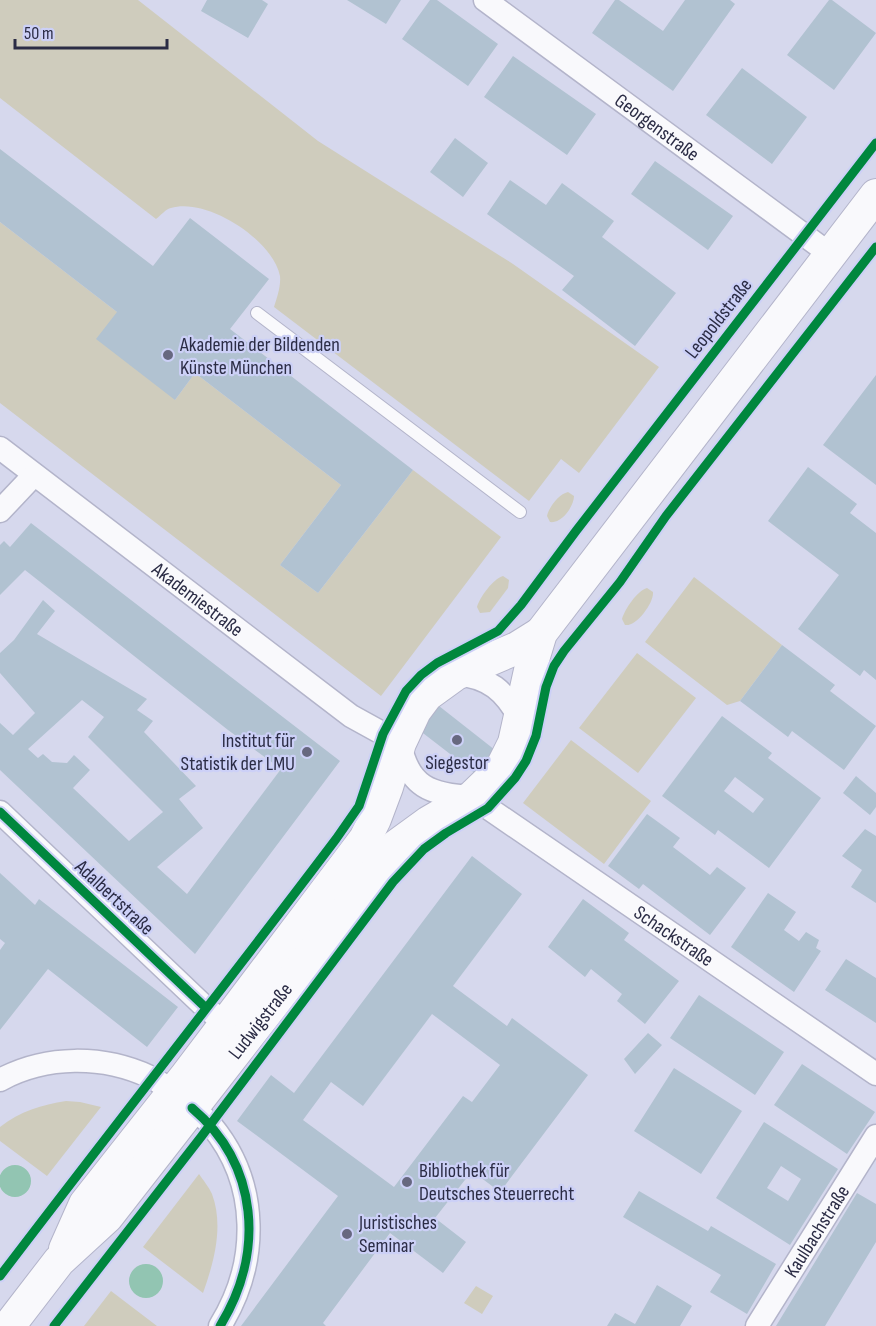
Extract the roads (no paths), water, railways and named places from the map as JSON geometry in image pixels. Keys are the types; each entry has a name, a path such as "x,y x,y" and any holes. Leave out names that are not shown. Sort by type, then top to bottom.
{"main road":[{"path":"472,797 501,769 513,743 541,633 876,195"},
{"path":"400,743 415,711 427,695 456,674 517,648 541,633"},
{"name":"Ludwigstraße","path":"235,1032 364,840 387,787 400,743"},
{"name":"Ludwigstraße","path":"9,1326 59,1261 107,1217 182,1101 235,1032 396,846 429,822 472,797"}],"street":[{"name":"Georgenstraße","path":"485,0 830,254"},
{"name":"Akademiestraße","path":"0,448 351,716 400,743"},
{"path":"0,511 34,475"},
{"path":"456,674 470,675 498,689 510,700 520,719"},
{"path":"400,743 403,759 409,771 421,785 447,796 472,797"},
{"name":"Schackstraße","path":"472,797 876,1074"},
{"name":"Adalbertstraße","path":"0,812 235,1032"},
{"path":"0,1080 36,1066 64,1061 92,1061 121,1066 153,1078 210,1124 231,1153 242,1183 249,1214 249,1246 243,1277 232,1307 220,1326"},
{"name":"Kaulbachstraße","path":"757,1326 876,1136"}],"lane":[{"path":"256,313 520,512"}],"place":[{"name":"Akademie der Bildenden Künste München","path":"168,355"},
{"name":"Siegestor","path":"457,740"},
{"name":"Institut für Statistik der LMU","path":"307,752"},
{"name":"Bibliothek für Deutsches Steuerrecht","path":"407,1182"},
{"name":"Juristisches Seminar","path":"347,1234"}]}
